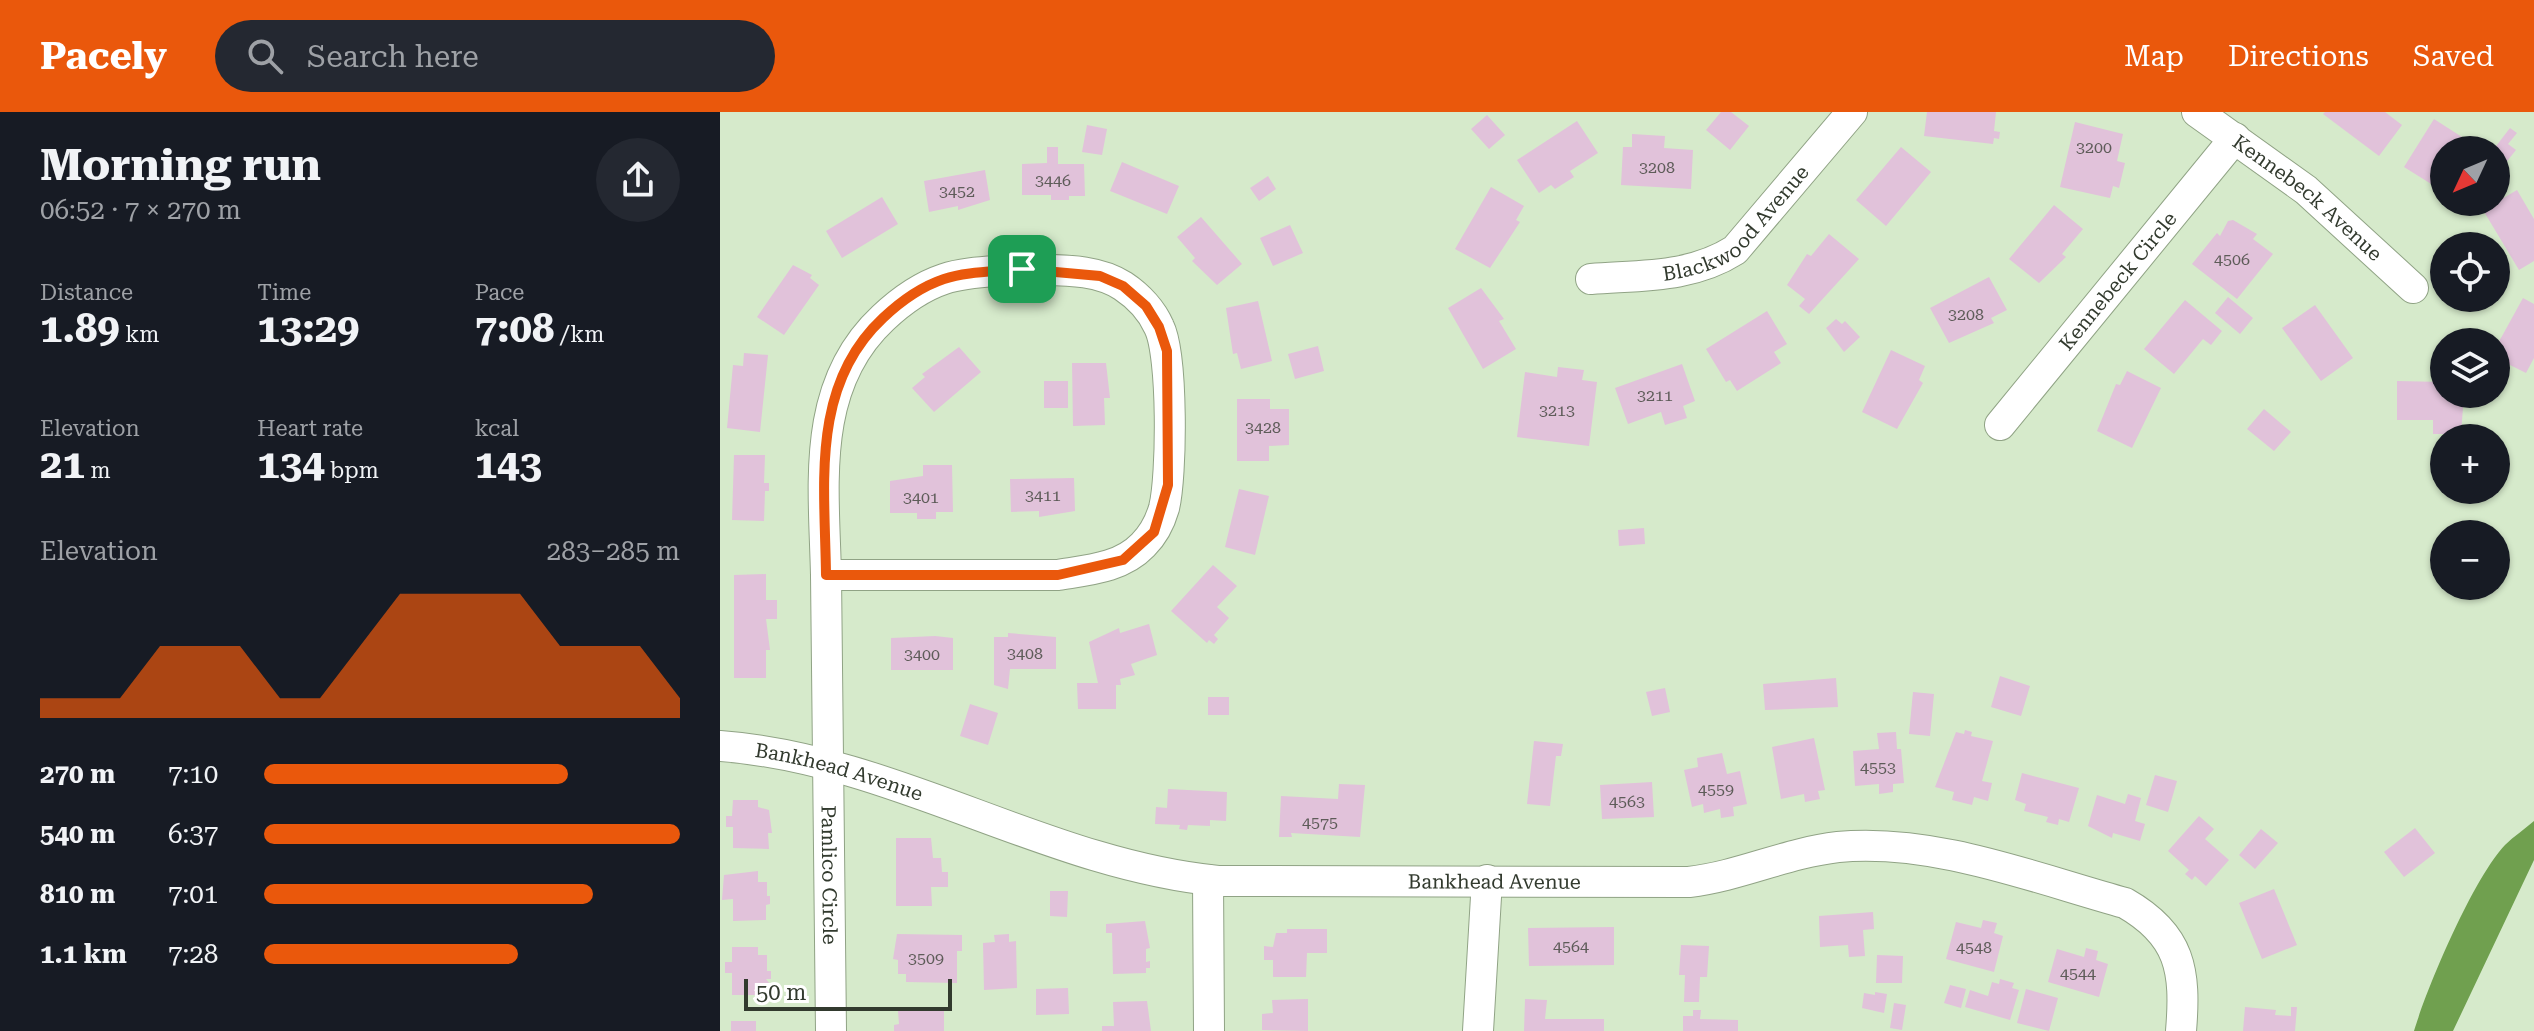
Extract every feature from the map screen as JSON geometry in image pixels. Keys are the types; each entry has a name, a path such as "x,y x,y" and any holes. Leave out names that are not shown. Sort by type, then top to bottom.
{"street":[{"name":"Blackwood Avenue","path":"1591,279 1690,272 1735,250 1852,112"},
{"name":"Kennebeck Avenue","path":"2197,112 2306,190 2413,288"},
{"name":"Kennebeck Circle","path":"2000,425 2235,138"},
{"name":"Pamlico Circle","path":"826,575 1058,575 1123,560 1142,547 1154,532 1168,485 1167,351 1159,327 1146,306 1123,286 1100,276 1022,269 946,278 896,305 852,352 833,399 824,454 831,1031"},
{"name":"Bankhead Avenue","path":"720,746 827,762 1100,857 1153,872 1208,880 1689,882 1717,878 1795,854 1840,847 1934,852 2125,903 2146,915 2174,949 2182,973 2181,1031"},
{"path":"1208,880 1209,1031"},
{"path":"1478,1031 1487,880"}],"shaded area":[{"path":"2534,821 2534,860 2453,1031 2414,1031 2441,961 2479,882 2505,845"}],"building":[{"path":"1721,112 1731,112 1749,126 1730,150 1706,130"},
{"path":"1927,112 1996,112 1994,131 2000,132 1999,139 1994,138 1993,144 1924,136"},
{"path":"2385,112 2402,125 2379,156 2323,114"},
{"path":"1487,115 1505,135 1489,149 1471,129"},
{"path":"2434,119 2460,136 2430,136 2430,183 2404,167"},
{"path":"1577,121 1598,153 1570,171 1574,177 1555,189 1551,185 1539,193 1517,160"},
{"path":"2075,122 2123,134 2117,161 2125,163 2119,188 2113,186 2110,198 2060,187"},
{"path":"1087,125 1107,129 1102,155 1082,152"},
{"path":"2510,128 2517,133 2510,142 2510,136 2504,136"},
{"path":"1632,134 1665,136 1664,148 1693,150 1691,189 1621,185 1623,147 1632,147"},
{"path":"1047,147 1058,147 1058,164 1084,164 1085,196 1051,200 1051,195 1022,195 1022,164 1047,163"},
{"path":"1901,147 1931,172 1886,226 1856,200"},
{"path":"1122,162 1179,186 1167,214 1110,191"},
{"path":"985,170 990,200 958,210 958,206 929,212 924,181"},
{"path":"1268,176 1276,189 1259,201 1250,188"},
{"path":"1491,187 1524,206 1516,220 1520,222 1490,268 1455,249"},
{"path":"2517,190 2534,219 2534,261 2519,270 2510,255 2510,232 2496,232 2487,216 2510,216 2510,194"},
{"path":"882,197 898,224 842,258 826,231"},
{"path":"2054,205 2083,229 2062,254 2066,257 2039,283 2009,259"},
{"path":"1201,217 1242,264 1217,285 1192,261 1195,258 1177,237"},
{"path":"2233,220 2257,234 2253,239 2273,254 2237,299 2192,264 2217,233 2220,236 2228,221"},
{"path":"1290,225 1303,253 1273,266 1260,238"},
{"path":"1829,234 1859,259 1809,314 1799,306 1805,299 1787,285 1807,254 1811,256"},
{"path":"793,265 812,275 810,278 819,285 784,335 757,317"},
{"path":"1989,277 2007,310 1991,318 1994,323 1949,343 1930,308"},
{"path":"1481,288 1504,319 1499,321 1516,349 1483,369 1448,308"},
{"path":"2228,297 2253,318 2240,334 2215,313"},
{"path":"2523,298 2534,304 2534,358 2526,373 2510,365 2510,328 2506,328"},
{"path":"2185,300 2222,331 2211,345 2203,339 2174,374 2144,349"},
{"path":"1258,301 1272,361 1241,369 1237,353 1233,354 1226,308"},
{"path":"2315,305 2353,358 2321,381 2282,328"},
{"path":"1767,311 1787,344 1774,352 1781,363 1737,391 1730,380 1726,382 1706,349"},
{"path":"1836,319 1842,324 1845,321 1860,337 1844,352 1826,328"},
{"path":"1318,346 1324,371 1295,379 1288,354"},
{"path":"959,347 981,372 934,412 912,388 925,377 922,374"},
{"path":"1891,350 1925,366 1919,380 1923,383 1897,429 1862,412"},
{"path":"744,353 768,355 760,432 727,428 733,365 743,366"},
{"path":"1072,363 1106,363 1110,398 1104,398 1105,425 1073,426"},
{"path":"1682,364 1695,401 1683,406 1687,418 1665,425 1661,412 1628,424 1615,388"},
{"path":"1558,367 1584,370 1582,380 1597,382 1589,446 1517,437 1525,372 1557,377"},
{"path":"2127,371 2161,388 2132,448 2097,431 2116,384 2120,385"},
{"path":"1044,381 1068,381 1068,408 1044,408"},
{"path":"2397,381 2430,382 2430,408 2463,408 2462,424 2397,420"},
{"path":"1237,399 1270,399 1270,409 1289,409 1289,445 1269,446 1269,461 1237,461"},
{"path":"2264,409 2291,432 2274,451 2247,429"},
{"path":"734,455 765,455 764,483 769,483 769,491 765,491 764,521 732,520"},
{"path":"923,465 952,465 953,512 936,512 936,519 917,519 917,513 890,513 890,481 923,476"},
{"path":"1074,478 1075,511 1039,517 1039,511 1011,512 1010,479"},
{"path":"1239,489 1269,496 1255,555 1225,547"},
{"path":"1644,528 1645,544 1619,546 1618,530"},
{"path":"1213,565 1237,586 1217,607 1229,618 1214,635 1218,639 1214,644 1209,640 1207,643 1171,611"},
{"path":"766,574 766,600 777,600 777,619 766,619 770,650 766,650 766,678 734,678 734,575"},
{"path":"1149,624 1157,655 1131,664 1135,675 1120,679 1121,685 1116,685 1116,709 1078,709 1077,683 1098,683 1089,642 1119,628 1120,633"},
{"path":"1008,633 1056,637 1056,669 1010,669 1008,689 994,685 994,637 1008,637"},
{"path":"891,638 953,638 953,670 891,670"},
{"path":"2000,676 2030,686 2021,716 1991,707"},
{"path":"1836,678 1838,707 1765,710 1763,684"},
{"path":"1665,688 1670,712 1652,716 1646,692"},
{"path":"1913,692 1934,694 1930,736 1909,734"},
{"path":"1208,697 1229,697 1229,715 1208,715"},
{"path":"970,704 998,713 988,745 960,736"},
{"path":"1965,730 1972,732 1971,736 1993,741 1982,781 1992,783 1988,801 1974,797 1972,805 1952,800 1954,792 1935,787 1956,732 1964,734"},
{"path":"1896,732 1904,783 1893,784 1893,792 1879,794 1879,784 1855,786 1853,751 1879,749 1877,733"},
{"path":"1814,738 1825,790 1818,791 1820,799 1805,802 1804,794 1781,799 1772,747"},
{"path":"1534,741 1563,744 1561,756 1556,756 1550,806 1527,804"},
{"path":"1722,753 1727,774 1740,771 1747,804 1733,807 1734,816 1721,818 1720,809 1704,813 1703,804 1692,807 1684,770 1698,767 1697,758"},
{"path":"2022,773 2079,788 2069,822 2059,819 2058,825 2046,822 2048,817 2024,811 2026,804 2015,800"},
{"path":"2155,775 2177,781 2168,812 2146,805"},
{"path":"1652,782 1654,817 1602,819 1600,785"},
{"path":"1339,784 1365,785 1360,837 1291,833 1292,837 1279,837 1281,796 1338,799"},
{"path":"1168,789 1227,792 1226,821 1210,820 1210,826 1188,825 1187,830 1179,829 1180,825 1155,824 1156,807 1167,808"},
{"path":"2128,794 2141,798 2135,821 2145,824 2140,841 2113,833 2112,838 2088,826 2097,795 2125,804"},
{"path":"733,800 758,800 758,807 769,810 772,833 768,833 769,849 733,848 733,827 726,827 726,816 732,816"},
{"path":"2199,816 2214,829 2205,839 2229,860 2206,886 2195,876 2192,880 2185,874 2189,870 2168,851"},
{"path":"2415,828 2435,853 2404,877 2384,852"},
{"path":"2261,829 2278,843 2255,869 2239,855"},
{"path":"896,838 931,838 933,858 941,858 942,872 948,872 948,887 931,887 932,906 896,906"},
{"path":"758,871 758,882 767,882 767,896 770,896 770,904 766,905 766,920 733,921 733,899 722,900 724,875"},
{"path":"2274,889 2297,945 2262,959 2239,903"},
{"path":"1050,891 1068,891 1067,917 1050,916"},
{"path":"1873,912 1874,929 1863,930 1865,956 1849,957 1848,945 1820,947 1819,916"},
{"path":"1983,920 1997,923 1994,933 2003,936 1994,972 1946,959 1956,922 1981,928"},
{"path":"1145,921 1150,948 1146,949 1146,962 1150,961 1150,968 1146,968 1146,973 1113,974 1112,933 1106,933 1106,924"},
{"path":"1614,927 1614,965 1529,966 1528,928"},
{"path":"1287,929 1327,929 1327,953 1307,953 1306,977 1273,977 1273,960 1264,960 1264,946 1273,947 1276,933 1287,933"},
{"path":"897,934 962,935 962,951 957,951 957,983 906,982 906,974 898,974 898,960 893,959"},
{"path":"1009,934 1009,942 1016,941 1017,988 984,990 983,943 995,942 994,935"},
{"path":"1681,945 1709,946 1707,977 1700,977 1699,1002 1684,1002 1685,975 1679,975"},
{"path":"732,947 758,947 758,955 767,955 767,971 771,971 771,979 766,979 770,984 767,995 732,995 732,973 725,973 725,962 732,962"},
{"path":"2086,948 2098,951 2096,960 2108,964 2099,997 2048,982 2057,949 2084,957"},
{"path":"1877,955 1903,956 1902,983 1876,983"},
{"path":"2000,979 2014,983 2012,988 2019,990 2010,1020 1965,1007 1970,990 1988,996 1992,982 1999,984"},
{"path":"1950,985 1966,989 1961,1008 1944,1003"},
{"path":"1068,988 1069,1014 1036,1015 1036,989"},
{"path":"2026,989 2058,998 2049,1031 2017,1023"},
{"path":"1875,992 1887,994 1884,1013 1862,1008 1864,993 1875,995"},
{"path":"1308,999 1308,1031 1262,1030 1262,1014 1273,1013 1272,1000"},
{"path":"1525,999 1547,1000 1545,1019 1604,1019 1604,1031 1524,1031"},
{"path":"1147,1001 1151,1031 1102,1031 1102,1026 1114,1026 1113,1002"},
{"path":"1894,1003 1906,1005 1902,1030 1890,1028"},
{"path":"2245,1007 2276,1010 2275,1015 2291,1016 2291,1007 2297,1007 2295,1031 2243,1031"},
{"path":"944,1010 944,1031 894,1031 894,1025 899,1024 898,1011"},
{"path":"1693,1010 1701,1010 1700,1019 1738,1020 1738,1031 1683,1031 1683,1016 1693,1016"},
{"path":"731,1021 756,1021 756,1031 731,1031"}],"route":[{"path":"1022,269 1100,276 1123,286 1146,306 1159,327 1167,351 1168,485 1154,532 1142,547 1123,560 1096,569 1058,575 826,575 824,454 827,423 836,386 852,352 896,305 917,291 946,278 1022,269"}]}
